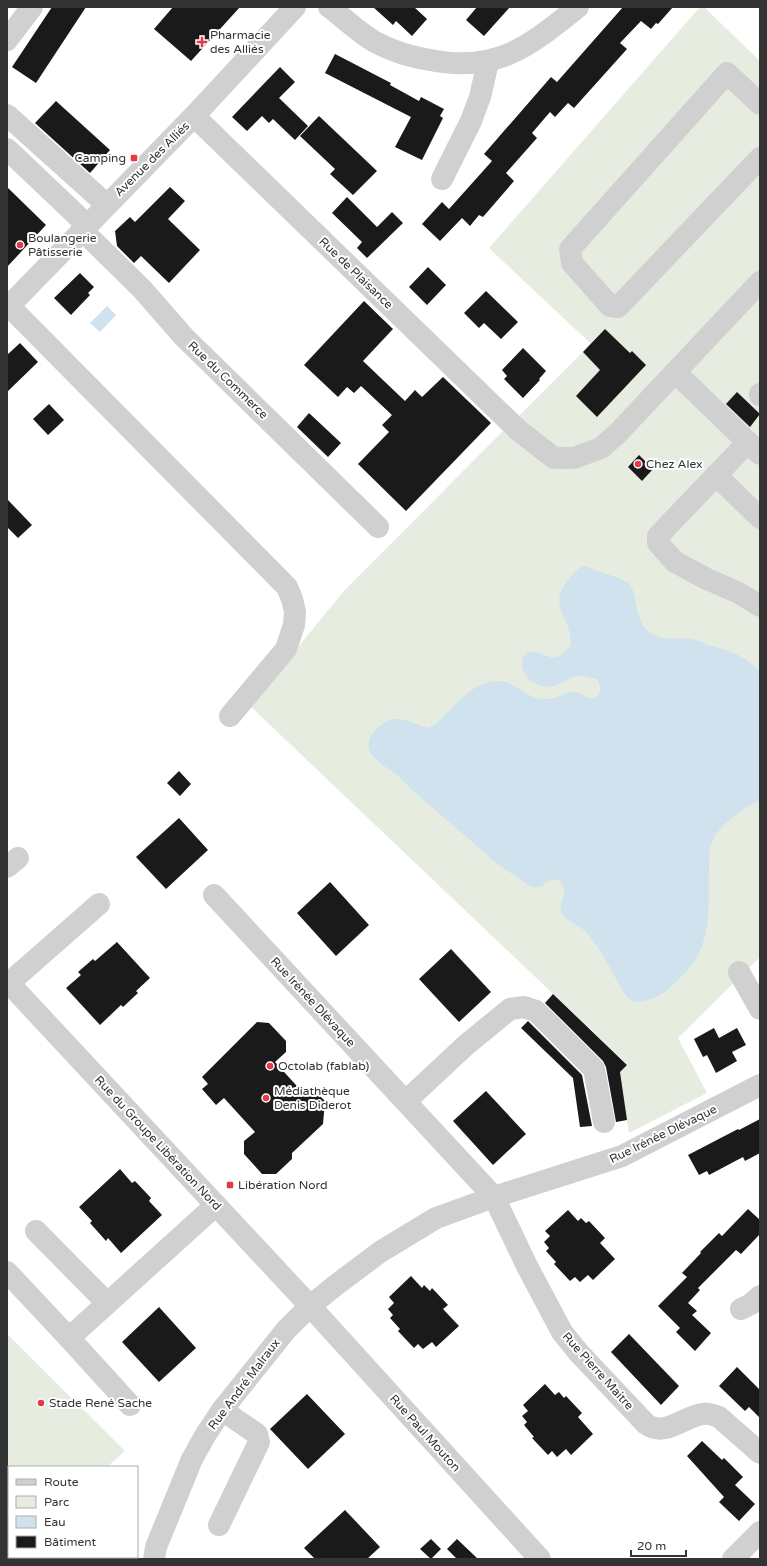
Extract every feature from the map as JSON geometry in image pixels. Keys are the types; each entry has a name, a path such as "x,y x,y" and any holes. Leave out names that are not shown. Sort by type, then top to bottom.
{"street":[{"path":"7,40 32,7"},
{"name":"Avenue des Alliés","path":"8,307 194,116 295,7"},
{"path":"329,7 374,41 392,50 415,58 461,65 488,62 508,55 544,34 578,7"},
{"path":"442,179 471,121 480,97 488,62"},
{"path":"760,104 727,73 570,249 572,263 610,306 618,307 760,158"},
{"path":"7,114 107,205"},
{"name":"Rue de Plaisance","path":"194,116 518,430 554,458 574,458 601,448 617,434 760,282"},
{"name":"Rue du Commerce","path":"7,149 85,227 184,337 378,527"},
{"path":"8,307 287,587 295,612 294,625 286,649 230,716"},
{"path":"675,372 754,448 716,475 658,536 658,543 676,562 707,579 739,593 760,606"},
{"path":"716,475 760,518"},
{"name":"Rue Irénée Dlévaque","path":"214,895 494,1197"},
{"path":"8,982 99,904"},
{"path":"739,972 760,1009"},
{"name":"Rue du Groupe Libération Nord","path":"8,982 310,1306"},
{"path":"406,1101 466,1045 510,1009 524,1007 536,1011 594,1069 604,1122"},
{"name":"Rue Irénée Dlévaque","path":"310,1306 380,1252 436,1218 494,1197 622,1156 760,1085"},
{"name":"Rue Pierre Maitre","path":"494,1197 527,1266 562,1332 579,1353 646,1424 652,1428 665,1429 703,1414 711,1414 719,1417 760,1453"},
{"path":"69,1338 216,1205"},
{"path":"36,1231 107,1303"},
{"path":"7,1272 130,1405"},
{"path":"741,1309 751,1304 760,1296"},
{"name":"Rue André Malraux","path":"154,1559 156,1547 192,1460 206,1434 222,1410 286,1330 310,1306"},
{"name":"Rue Paul Mouton","path":"310,1306 540,1559"},
{"path":"220,1525 259,1442 257,1434 222,1410"},
{"path":"733,1559 760,1532"}],"green space":[{"path":"700,7 704,7 760,61 760,957 678,1038 707,1093 629,1133 619,1073 628,1065 250,706 343,592 591,344 489,248"},
{"name":"Stade René Sache","path":"7,1334 125,1451 108,1466 8,1466 7,1558"}],"water":[{"path":"107,306 116,315 100,332 90,323"},
{"path":"584,566 629,583 634,595 638,614 648,631 658,637 692,639 728,651 750,662 760,672 760,800 747,807 728,821 718,832 712,842 709,857 707,926 700,952 692,964 670,988 656,997 641,1002 634,1001 627,997 591,937 584,930 564,916 561,905 564,887 560,882 554,879 546,882 542,887 531,887 495,862 399,777 376,759 370,752 369,746 369,740 381,725 398,719 409,721 428,728 431,727 469,692 476,687 491,682 506,682 531,696 542,699 552,699 570,692 574,692 592,699 595,698 601,690 598,680 577,676 557,685 543,686 527,677 522,665 522,658 528,652 540,653 549,657 554,657 564,653 570,646 569,629 562,614 559,598 568,580 577,570"}],"building":[{"path":"52,7 86,7 36,83 12,67"},
{"path":"173,7 240,7 191,61 154,29"},
{"path":"373,7 414,7 427,19 412,36 396,21 393,25"},
{"path":"477,7 510,7 484,36 466,20"},
{"path":"623,7 673,7 658,24 656,23 651,29 641,21 620,43 627,49 574,108 568,103 555,117 550,112 532,133 537,138 506,173 514,181 483,217 479,215 470,226 462,218 440,241 422,224 442,202 449,209 492,161 484,154 551,77 557,82"},
{"path":"335,54 391,83 390,85 419,101 421,97 444,109 440,116 443,118 422,160 395,147 411,117 325,73"},
{"path":"280,67 295,82 279,98 308,126 295,140 273,119 269,123 262,116 247,131 232,117"},
{"path":"56,101 110,150 90,173 35,123"},
{"path":"319,116 377,171 353,195 330,174 335,169 300,136"},
{"path":"7,187 46,225 7,267"},
{"path":"170,187 185,201 168,219 200,250 169,283 141,256 134,263 117,246 115,231 130,217 135,222"},
{"path":"347,197 377,227 392,212 403,223 367,258 357,248 362,242 332,213"},
{"path":"428,267 446,285 427,305 409,287"},
{"path":"80,273 94,287 88,293 90,295 71,315 54,298"},
{"path":"486,291 518,322 501,339 484,323 479,328 464,313"},
{"path":"364,301 393,329 363,361 405,401 415,390 422,397 443,377 491,423 406,511 358,464 389,432 382,425 392,415 361,386 354,393 347,387 338,397 304,365"},
{"path":"605,329 630,353 632,351 646,365 597,417 576,396 600,370 583,352"},
{"path":"20,343 38,362 7,392 7,355"},
{"path":"523,348 546,371 539,379 540,380 523,398 504,379 507,376 502,370"},
{"path":"737,392 760,414 750,427 726,404"},
{"path":"49,404 64,420 48,435 33,419"},
{"path":"309,413 341,443 328,457 297,427"},
{"path":"639,455 653,469 642,481 628,467"},
{"path":"7,499 32,525 18,538 7,527"},
{"path":"179,771 191,784 180,796 167,783"},
{"path":"179,818 208,850 166,889 136,857"},
{"path":"330,882 369,925 336,956 297,913"},
{"path":"117,942 150,978 136,991 138,993 123,1007 121,1005 100,1025 66,988 81,975 78,972 93,959 95,961"},
{"path":"451,949 491,992 459,1022 419,979"},
{"path":"553,994 627,1065 620,1072 627,1120 616,1122 606,1067 603,1061 545,1003"},
{"path":"528,1021 582,1075 592,1126 580,1127 573,1078 521,1028"},
{"name":"Médiathèque Denis Diderot","path":"257,1022 269,1023 286,1041 286,1052 275,1062 306,1096 320,1096 325,1101 323,1124 292,1153 292,1159 276,1174 262,1174 244,1154 244,1141 255,1132 224,1098 216,1105 202,1089 208,1084 202,1077"},
{"path":"714,1028 719,1038 737,1028 746,1045 732,1052 737,1061 716,1073 707,1055 703,1057 694,1039"},
{"path":"486,1091 526,1134 493,1165 453,1121"},
{"path":"760,1119 760,1153 745,1161 743,1157 709,1175 707,1171 699,1175 688,1155"},
{"path":"120,1169 132,1183 135,1181 151,1198 149,1201 162,1215 121,1253 108,1238 106,1241 90,1223 92,1221 79,1207"},
{"path":"748,1209 760,1220 760,1234 741,1254 736,1250 698,1288 700,1290 688,1303 697,1311 692,1315 711,1333 695,1351 676,1332 680,1328 658,1306 687,1277 682,1273 701,1253 700,1252 719,1233 722,1236"},
{"path":"568,1210 578,1221 581,1218 586,1223 589,1221 605,1238 600,1243 615,1259 593,1280 588,1275 580,1282 575,1277 570,1281 554,1264 556,1262 546,1251 549,1248 544,1242 550,1236 545,1231"},
{"path":"411,1276 422,1288 424,1285 430,1291 432,1288 448,1305 443,1309 459,1326 436,1347 432,1342 423,1349 418,1344 414,1348 398,1331 400,1329 390,1318 393,1315 388,1309 394,1303 389,1297"},
{"path":"159,1307 196,1348 159,1382 122,1342"},
{"path":"629,1334 679,1386 661,1405 611,1352"},
{"path":"737,1367 760,1390 760,1418 749,1407 745,1411 719,1386"},
{"path":"545,1384 555,1395 559,1392 564,1398 566,1396 582,1413 578,1417 593,1434 571,1455 566,1449 557,1457 552,1451 548,1455 532,1438 534,1437 524,1425 527,1422 522,1416 528,1411 523,1405"},
{"path":"307,1394 345,1434 308,1469 270,1429"},
{"path":"702,1441 722,1460 724,1458 743,1477 735,1485 755,1504 739,1521 719,1502 724,1497 687,1456"},
{"path":"345,1510 380,1547 367,1559 315,1559 304,1548"},
{"path":"431,1539 441,1549 431,1559 420,1549"},
{"path":"457,1539 478,1559 457,1559 447,1549"}],"place":[{"name":"Pharmacie des Alliés","path":"202,42"},
{"name":"Camping","path":"134,158"},
{"name":"Boulangerie Pâtisserie","path":"20,245"},
{"name":"Chez Alex","path":"638,464"},
{"name":"Octolab (fablab)","path":"270,1066"},
{"name":"Médiathèque Denis Diderot","path":"266,1098"},
{"name":"Libération Nord","path":"230,1185"},
{"name":"Stade René Sache","path":"41,1403"}]}
